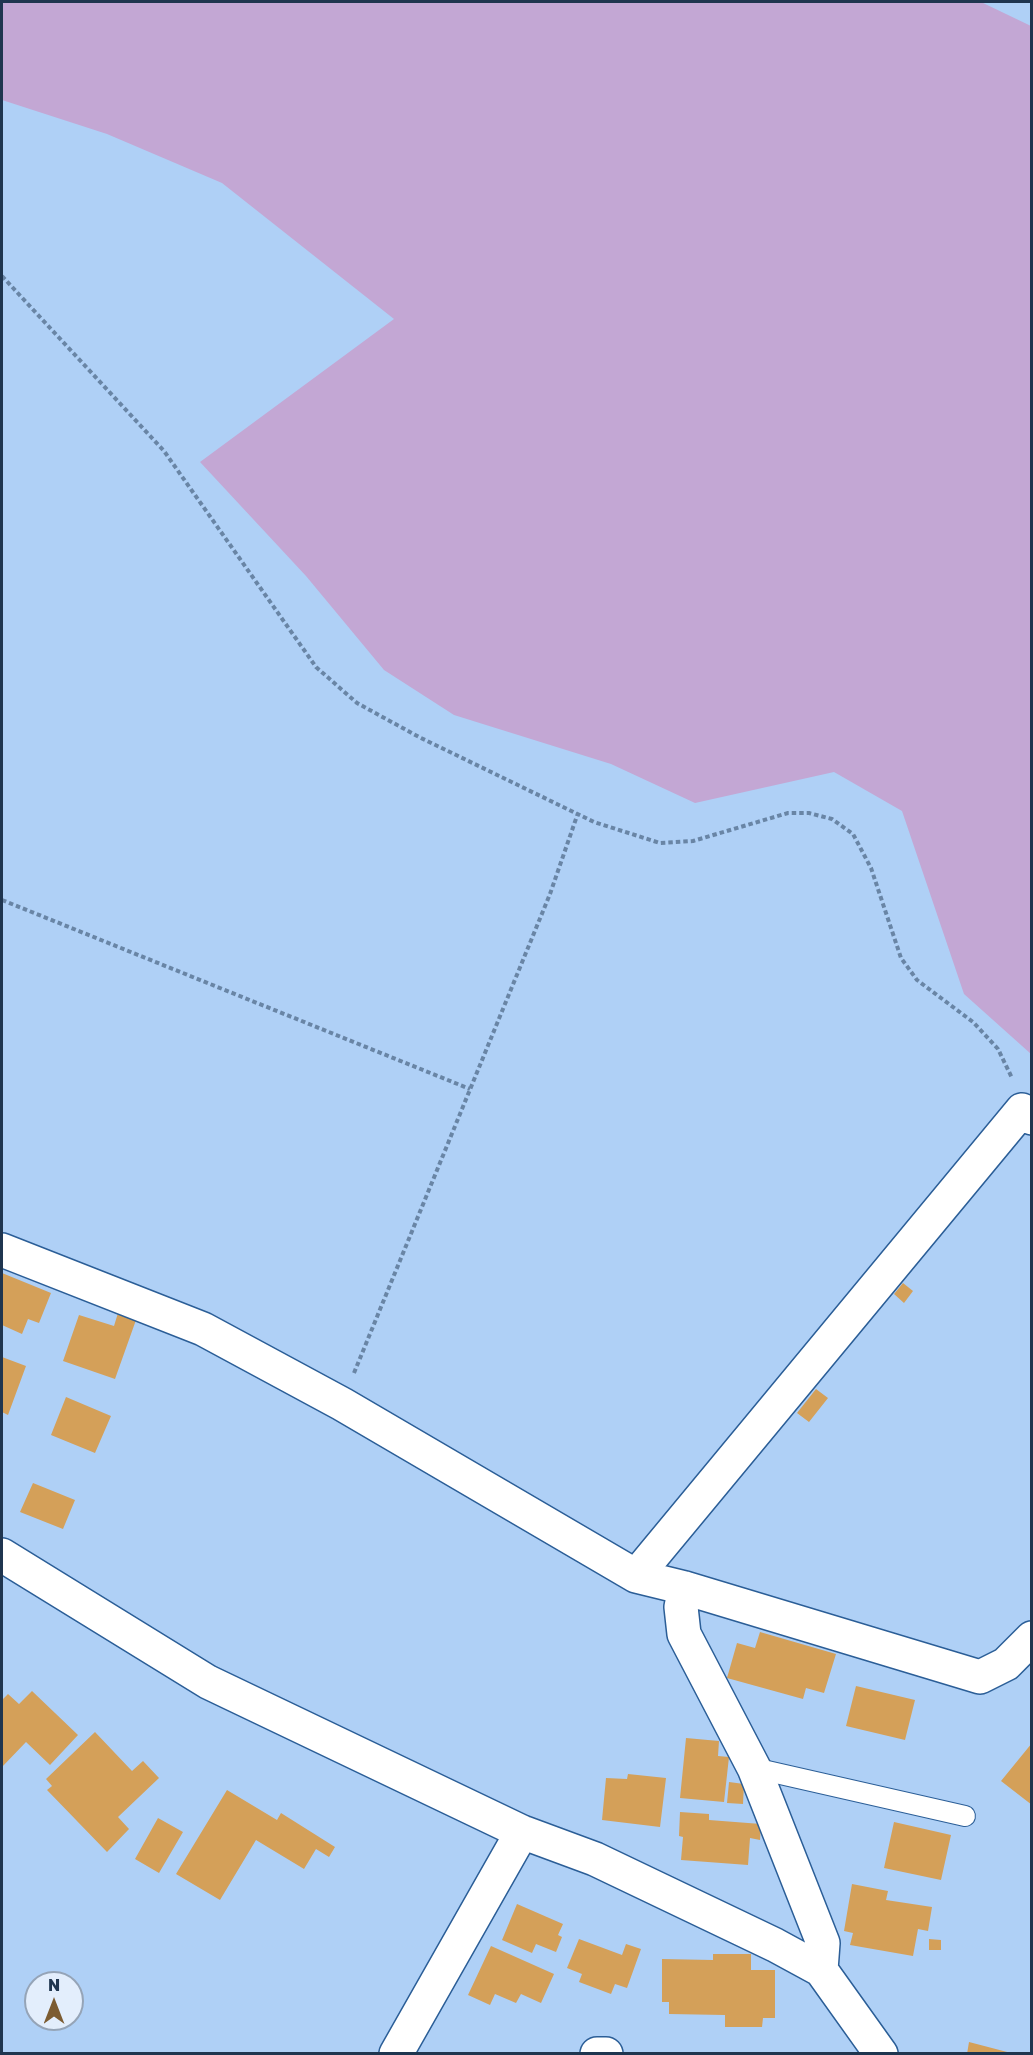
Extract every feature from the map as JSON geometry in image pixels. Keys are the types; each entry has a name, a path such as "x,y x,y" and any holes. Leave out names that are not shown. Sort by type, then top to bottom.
{"street":[{"path":"636,1576 1027,1114"},
{"path":"2,1250 203,1329 342,1404 636,1576 685,1588 980,1677 1006,1664 1032,1638"},
{"path":"2,1555 208,1682 522,1832 595,1859 775,1945 821,1970 882,2054"},
{"path":"685,1588 681,1607 684,1634 754,1768 823,1943 821,1970"},
{"path":"396,2054 522,1832"},
{"path":"597,2054 606,2054"}],"lane":[{"path":"754,1768 964,1816"}],"path":[{"path":"2,276 164,451 316,668 357,703 594,822 660,843 693,841 788,813 809,813 832,819 853,834 871,868 901,958 917,980 973,1022 998,1049 1027,1114"},
{"path":"342,1404 550,894 578,813"},
{"path":"2,900 470,1089"}],"shaded area":[{"path":"2,2 981,2 1031,26 1031,1054 964,994 902,811 834,772 695,803 611,764 454,715 384,670 306,576 200,462 394,319 222,183 107,134 2,100"}],"building":[{"path":"2,1273 51,1293 39,1323 28,1319 22,1334 2,1325"},
{"path":"903,1283 913,1291 904,1303 894,1294"},
{"path":"118,1313 136,1320 115,1379 63,1361 79,1315 114,1326"},
{"path":"2,1357 26,1366 8,1415 2,1412"},
{"path":"816,1389 828,1398 809,1422 797,1413"},
{"path":"66,1397 111,1416 95,1453 51,1435"},
{"path":"33,1483 75,1500 63,1529 20,1512"},
{"path":"760,1632 836,1654 824,1693 806,1688 803,1699 727,1678 737,1643 755,1648"},
{"path":"856,1686 915,1700 905,1740 846,1726"},
{"path":"32,1691 78,1735 50,1765 26,1742 2,1767 2,1700 8,1694 19,1704"},
{"path":"95,1732 132,1771 143,1761 159,1778 118,1817 129,1829 107,1852 47,1790 52,1786 46,1779"},
{"path":"686,1738 719,1741 718,1756 729,1757 724,1802 680,1798"},
{"path":"1032,1743 1032,1805 1001,1781"},
{"path":"628,1774 666,1778 660,1827 602,1820 606,1778 627,1779"},
{"path":"729,1782 744,1784 743,1804 727,1803"},
{"path":"227,1790 277,1820 281,1813 335,1847 329,1857 316,1849 304,1869 256,1840 220,1900 176,1874"},
{"path":"680,1812 709,1814 709,1820 761,1824 760,1840 750,1838 748,1865 681,1860 683,1837 679,1836"},
{"path":"158,1818 183,1832 159,1873 135,1859"},
{"path":"894,1822 951,1835 941,1880 884,1868"},
{"path":"852,1884 888,1891 886,1900 932,1907 928,1931 918,1929 913,1956 850,1945 853,1933 844,1931"},
{"path":"517,1904 563,1924 558,1935 562,1937 556,1952 536,1944 532,1953 502,1940"},
{"path":"579,1939 622,1955 626,1944 641,1949 627,1988 615,1984 611,1994 579,1982 582,1974 567,1968"},
{"path":"929,1939 941,1940 941,1950 929,1950"},
{"path":"491,1946 554,1974 541,2003 521,1994 516,2003 495,1994 490,2005 468,1995"},
{"path":"713,1954 751,1954 751,1970 775,1970 775,2018 763,2018 762,2027 725,2027 725,2015 669,2014 669,2002 662,2002 662,1959 713,1960"},
{"path":"969,2042 1011,2053 1011,2054 967,2054"}]}
